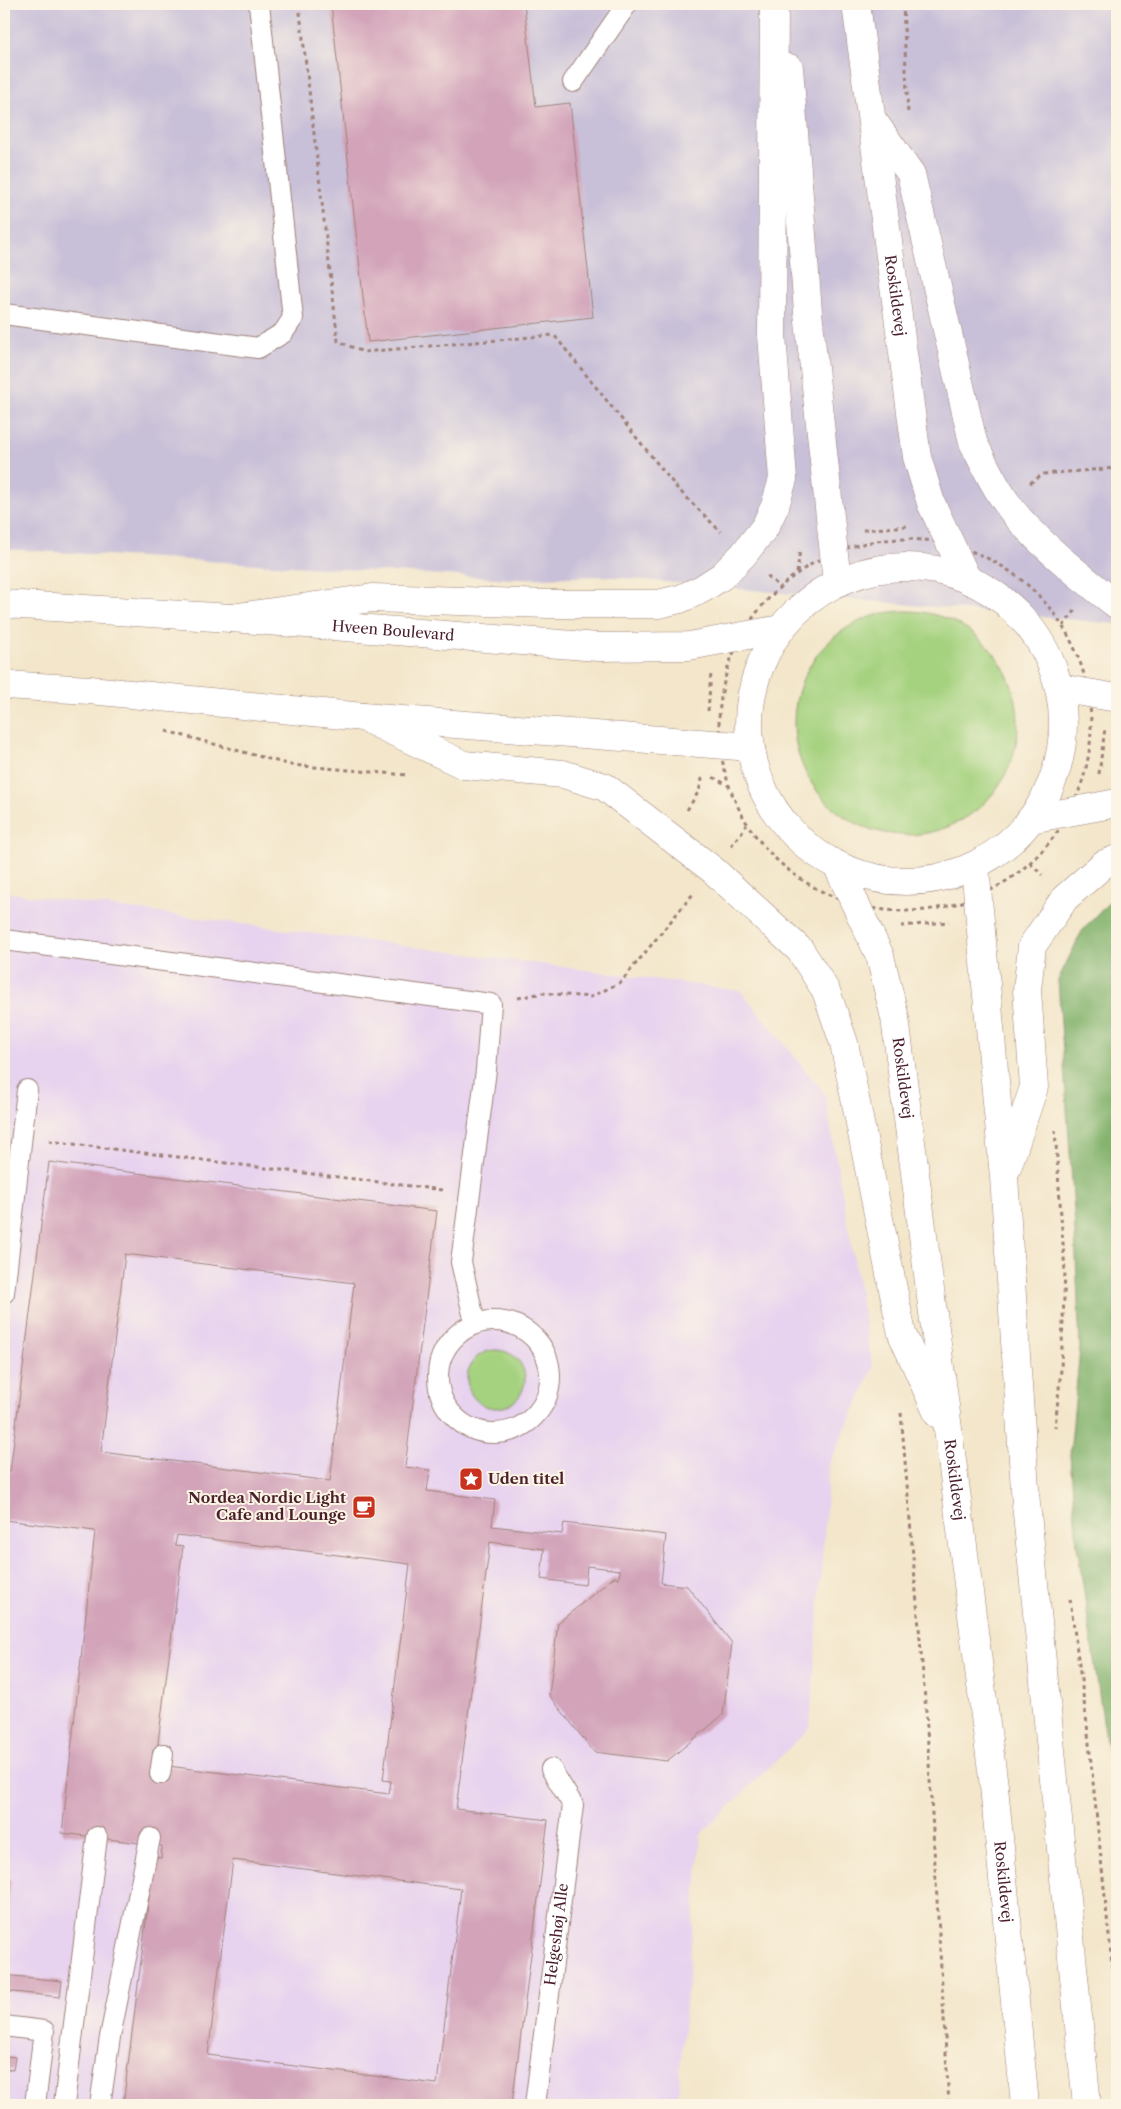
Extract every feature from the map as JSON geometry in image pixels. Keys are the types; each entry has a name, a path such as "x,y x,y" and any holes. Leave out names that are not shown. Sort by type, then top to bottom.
{"main road":[{"path":"230,618 372,598 549,604 658,604 680,599 702,589 722,576 743,555 765,527 775,506 783,479 772,335 774,4"},
{"path":"784,4 808,312 837,582"},
{"name":"Roskildevej","path":"856,4 917,457 931,503 966,578"},
{"path":"872,118 911,174 973,442 992,482 1021,521 1093,587 1117,606"},
{"path":"901,566 934,569 966,578 999,597 1026,622 1046,653 1059,688 1062,734 1053,779 1031,819 1001,849 975,867 933,879 900,881 867,876 837,865 809,847 779,817 766,795 756,772 751,747 749,716 754,685 764,656 780,629 806,602 837,582 869,571 901,566"},
{"name":"Hveen Boulevard","path":"4,604 230,618 598,647 689,646 741,638 780,629"},
{"path":"4,685 90,690 363,717 751,747"},
{"path":"1059,688 1105,696"},
{"path":"363,717 464,765 563,774 605,787 713,870 800,950 826,992 844,1043 902,1334 950,1438"},
{"path":"1031,819 1094,807"},
{"path":"1004,1177 1034,1087 1027,990 1032,946 1065,898 1104,864 1117,859"},
{"name":"Roskildevej","path":"837,865 880,956 895,1018 994,1786 1025,2105"},
{"path":"975,867 1004,1177 1026,1504 1087,2105"}],"lane":[{"path":"4,314 258,348 283,333 293,318 259,4"},
{"path":"573,82 627,4"},
{"path":"4,940 491,1004 486,1070 461,1262 476,1324"},
{"path":"4,1292 27,1090"},
{"path":"494,1320 513,1324 529,1333 542,1347 549,1364 550,1383 545,1402 535,1417 520,1428 503,1433 485,1433 468,1428 453,1417 443,1401 437,1383 439,1364 446,1347 459,1332 476,1324 494,1320"},
{"path":"160,1774 163,1754"},
{"name":"Helgeshøj Alle","path":"535,2105 573,1805 551,1769"},
{"path":"64,2105 97,1837"},
{"path":"100,2105 110,2037 150,1838"},
{"path":"4,2026 44,2031 35,2105"}],"path":[{"path":"299,4 338,341 363,352 554,335 677,488 743,555 780,587"},
{"path":"903,4 908,117"},
{"path":"834,553 863,544 892,539 922,540 950,544 984,557 1015,575 1041,598 1063,626 1079,658 1105,696 1094,807 1008,881"},
{"path":"797,573 780,587 758,610 741,638 730,662 722,688 719,715 720,746 724,770 747,825 776,861 813,888 861,917 978,908"},
{"path":"1094,807 1089,754 1117,651"},
{"path":"163,730 291,765 408,775"},
{"path":"491,1004 542,993 591,997 621,982 695,892"},
{"path":"861,917 893,912 978,908"},
{"path":"1054,1128 1065,1272 1061,1370 1055,1429"},
{"path":"22,1138 470,1193"},
{"path":"900,1408 926,1711 949,2105"},
{"path":"1070,1596 1086,1724 1117,2013"}],"shaded area":[{"path":"4,4 1117,4 1117,624 601,576 512,579 4,549"},
{"path":"4,892 741,991 825,1094 873,1369 829,1464 810,1728 701,1834 677,2105 4,2105"}],"green space":[{"path":"906,611 928,613 959,624 985,644 1005,670 1016,701 1018,723 1016,745 1005,776 985,802 959,822 928,833 906,835 884,833 853,822 827,802 807,776 796,745 794,723 796,701 807,670 827,644 853,624 884,613"},
{"path":"1117,894 1117,1814 1077,1545 1070,1455 1080,1348 1074,1210 1058,980 1082,931"},
{"path":"490,1350 502,1350 517,1358 525,1373 525,1385 517,1400 502,1408 490,1408 475,1400 467,1385 467,1373 475,1358"}],"building":[{"path":"331,4 524,4 536,107 570,103 593,317 368,342"},
{"path":"49,1162 437,1211 405,1467 430,1470 427,1491 495,1500 492,1526 562,1534 564,1523 666,1535 661,1583 687,1586 732,1643 723,1715 667,1761 594,1752 549,1695 558,1623 614,1577 619,1578 620,1570 587,1566 585,1585 541,1579 544,1549 490,1542 456,1809 548,1820 512,2105 123,2105 154,1857 161,1858 162,1846 62,1833 95,1531 4,1520 8,1486 4,1485 4,1471 10,1472","holes":["125,1254 354,1283 330,1481 101,1452","177,1535 410,1564 383,1780 391,1781 389,1794 168,1766 154,1774 183,1546 175,1545","233,1860 461,1889 437,2084 208,2055"]},
{"path":"4,1878 11,1879 5,1929 4,1929"},
{"path":"4,1975 62,1981 60,1997 4,1991"},
{"path":"4,2056 15,2057 13,2070 4,2069"}],"place":[{"name":"Uden titel","path":"471,1479"},
{"name":"Nordea Nordic Light Cafe and Lounge","path":"364,1507"}]}
